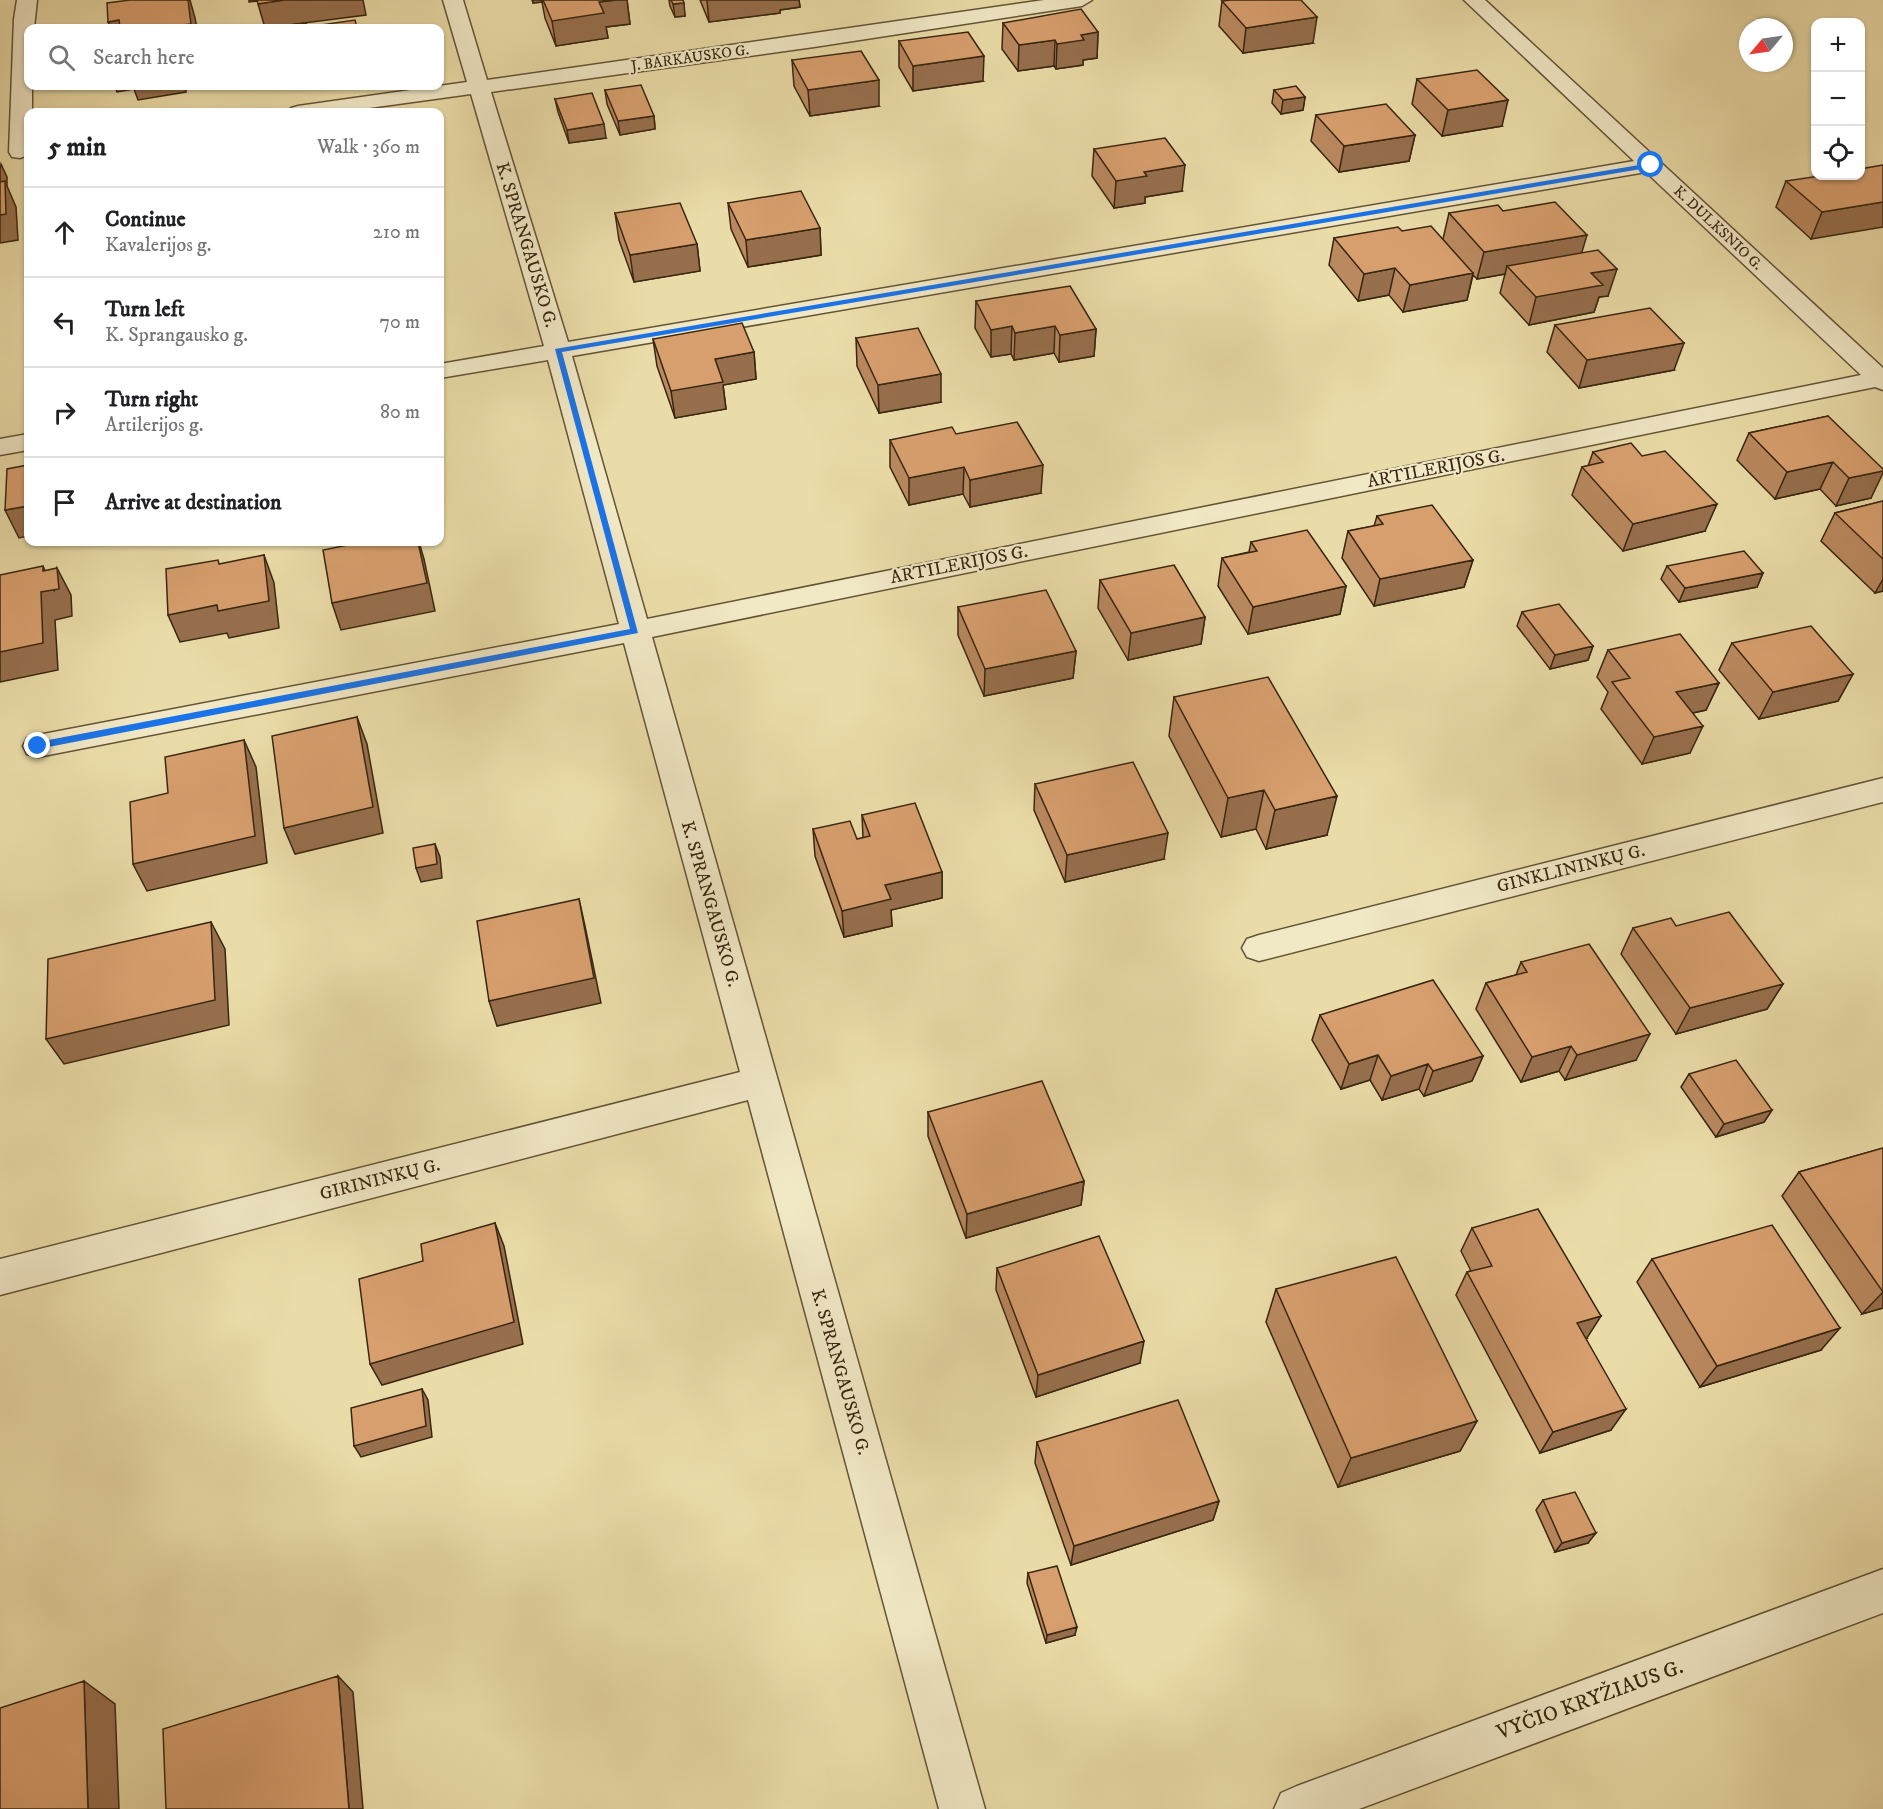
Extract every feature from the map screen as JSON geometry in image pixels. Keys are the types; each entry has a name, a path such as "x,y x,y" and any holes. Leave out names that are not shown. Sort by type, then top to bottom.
{"street":[{"path":"16,152 27,0"},
{"name":"K. SPRANGAUSKO G.","path":"453,0 558,351 962,1809"},
{"name":"J. BARKAUSKO G.","path":"327,108 814,41 1082,0"},
{"name":"K. DULKSNIO G.","path":"1474,0 1881,380"},
{"path":"444,370 1651,165"},
{"name":"ARTILERIJOS G.","path":"38,746 635,631 1881,380"},
{"path":"0,447 24,443"},
{"name":"GINKLININKŲ G.","path":"1259,948 1883,790"},
{"name":"GIRININKŲ G.","path":"0,1277 760,1082"},
{"name":"VYČIO KRYŽIAUS G.","path":"1297,1809 1883,1591"}],"building":[{"path":"130,0 188,0 191,24 120,24 119,20 108,22 107,3"},
{"path":"257,0 284,0 258,4"},
{"path":"543,0 615,0 599,2 604,13 552,21"},
{"path":"671,0 683,0 684,3 673,4"},
{"path":"1301,0 1317,17 1246,28 1222,1"},
{"path":"1081,9 1098,32 1081,35 1084,40 1057,44 1055,40 1019,45 1003,23"},
{"path":"355,20 356,24 328,24"},
{"path":"968,32 984,56 913,66 899,41"},
{"path":"861,51 879,80 808,90 792,60"},
{"path":"1477,70 1508,100 1448,110 1417,79"},
{"path":"641,85 654,116 618,121 605,90"},
{"path":"1296,86 1305,97 1283,100 1274,90"},
{"path":"592,93 604,124 567,130 555,99"},
{"path":"1386,104 1415,135 1344,146 1316,115"},
{"path":"1165,138 1185,165 1144,172 1147,176 1116,181 1094,149"},
{"path":"1883,165 1883,202 1822,212 1786,181 1811,177 1811,180 1865,180 1865,168"},
{"path":"5,181 6,214 0,215 0,182"},
{"path":"801,191 820,228 746,240 728,203"},
{"path":"1555,202 1587,235 1484,252 1449,213 1498,205 1503,211"},
{"path":"680,203 697,244 630,255 615,213"},
{"path":"1431,226 1473,273 1410,285 1395,268 1364,274 1334,238 1398,227 1402,231"},
{"path":"1598,250 1617,269 1591,273 1603,285 1536,297 1507,266"},
{"path":"1070,286 1096,329 1060,335 1055,326 1015,333 1012,326 991,330 976,301"},
{"path":"1650,308 1684,343 1587,360 1555,325"},
{"path":"742,323 754,352 715,359 723,382 671,391 653,339"},
{"path":"918,328 941,374 878,385 856,338"},
{"path":"1828,416 1883,471 1849,478 1833,462 1787,472 1749,433"},
{"path":"1017,422 1043,465 970,480 964,467 909,478 890,440 952,427 956,434"},
{"path":"1631,443 1642,456 1665,451 1717,504 1633,524 1582,467 1603,462 1593,452"},
{"path":"24,466 24,507 5,510 7,469"},
{"path":"1883,501 1883,559 1835,513"},
{"path":"1432,505 1473,560 1380,579 1348,531 1383,524 1377,516"},
{"path":"1307,530 1346,586 1253,607 1222,558 1257,551 1251,542"},
{"path":"343,546 419,546 427,583 332,603 323,550"},
{"path":"1744,551 1763,573 1685,588 1667,566"},
{"path":"264,555 269,601 218,611 217,605 168,615 166,569 218,560 219,564"},
{"path":"1174,565 1205,617 1131,633 1100,580"},
{"path":"43,566 43,571 57,568 59,589 41,592 43,643 0,652 0,575"},
{"path":"1046,590 1076,651 985,669 958,607"},
{"path":"1559,604 1593,646 1555,655 1522,612"},
{"path":"1811,626 1853,674 1773,692 1732,643"},
{"path":"1680,634 1719,683 1676,692 1703,726 1654,737 1612,682 1630,678 1608,650"},
{"path":"1268,677 1337,796 1275,810 1264,790 1228,798 1174,697"},
{"path":"357,717 373,807 284,828 272,736"},
{"path":"244,740 255,836 133,864 130,802 168,793 165,757"},
{"path":"1133,762 1168,833 1067,855 1035,784"},
{"path":"915,803 942,872 885,885 891,899 842,911 813,829 850,821 857,839 870,836 862,815"},
{"path":"435,844 437,864 416,868 413,848"},
{"path":"579,899 594,978 489,1001 477,921"},
{"path":"1729,912 1783,984 1690,1008 1633,928 1671,918 1676,926"},
{"path":"211,922 215,1000 46,1039 48,959"},
{"path":"1589,944 1650,1034 1577,1055 1571,1046 1532,1057 1486,983 1527,972 1521,962"},
{"path":"1433,980 1483,1056 1433,1071 1428,1064 1391,1076 1378,1055 1349,1064 1320,1015"},
{"path":"1736,1060 1772,1110 1724,1124 1689,1074"},
{"path":"1042,1081 1084,1181 967,1214 928,1112"},
{"path":"1883,1148 1883,1292 1799,1172"},
{"path":"1538,1209 1601,1316 1577,1323 1626,1409 1553,1432 1467,1272 1492,1266 1472,1228"},
{"path":"495,1223 514,1322 370,1364 359,1279 423,1261 421,1244"},
{"path":"1772,1225 1840,1328 1717,1366 1652,1259"},
{"path":"1099,1236 1144,1341 1038,1375 997,1268"},
{"path":"1396,1257 1477,1421 1351,1458 1276,1289"},
{"path":"422,1389 426,1426 354,1446 351,1408"},
{"path":"1178,1400 1219,1501 1074,1546 1037,1442"},
{"path":"1575,1492 1596,1533 1562,1543 1543,1500"},
{"path":"1057,1566 1077,1627 1047,1635 1028,1573"},
{"path":"338,1676 349,1809 166,1809 163,1729"},
{"path":"84,1681 88,1809 0,1809 0,1708"}],"route":[{"path":"38,746 635,631 558,351 1651,165"}]}
